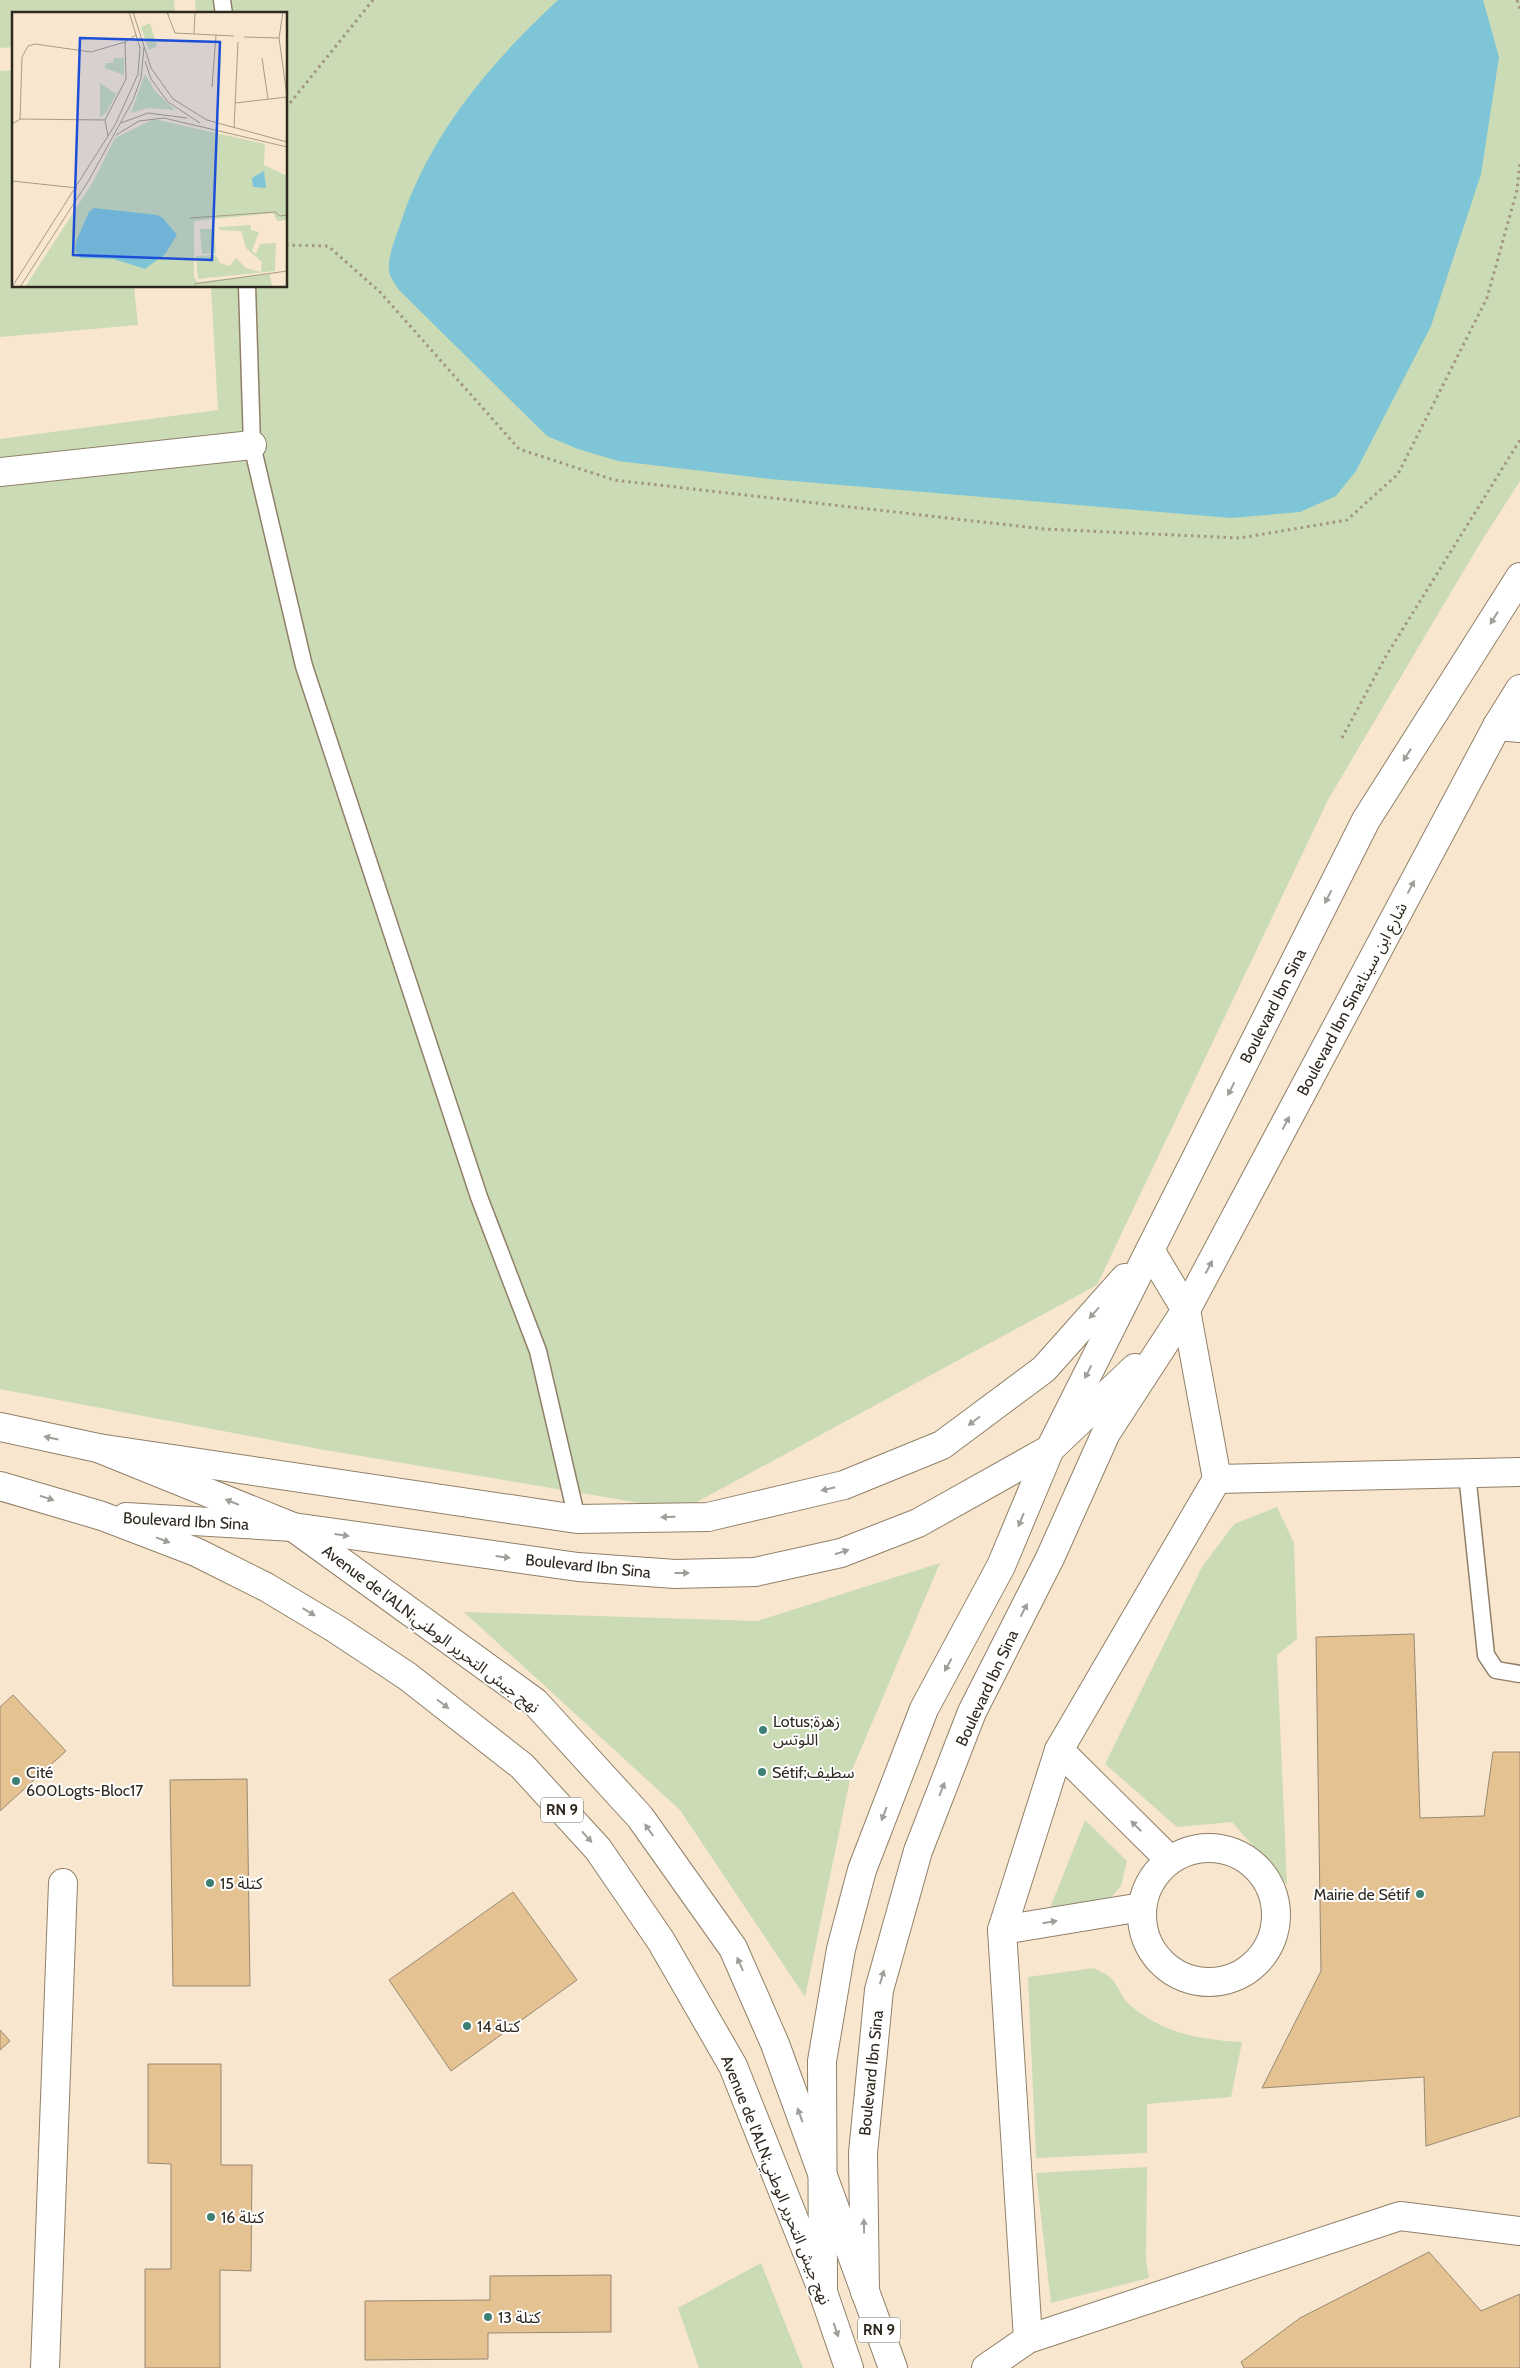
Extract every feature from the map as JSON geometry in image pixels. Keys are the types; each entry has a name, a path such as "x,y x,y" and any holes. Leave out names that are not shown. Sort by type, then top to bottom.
{"main road":[{"path":"0,472 252,444"},
{"name":"Boulevard Ibn Sina","path":"823,2292 822,2061 841,1948 862,1870 924,1709 1002,1566 1050,1449 1366,820 1520,577"},
{"name":"Boulevard Ibn Sina:شارع ابن سينا","path":"1186,1310 1508,727 1520,689"},
{"path":"0,1427 98,1448 578,1519 708,1517 844,1485 942,1445 1044,1369 1150,1250 1186,1310 1217,1479 1059,1750 1002,1930 1028,2339"},
{"name":"Boulevard Ibn Sina","path":"102,1516 293,1527 578,1567 675,1574 755,1572 841,1553 918,1523 1050,1449 1137,1366 1186,1310"},
{"name":"Boulevard Ibn Sina","path":"865,2292 863,2153 879,1990 918,1851 972,1712 1050,1558 1106,1433 1186,1310"},
{"path":"98,1448 293,1527"},
{"path":"1217,1479 1520,1472"},
{"path":"0,1486 102,1516"},
{"name":"Avenue de l'ALN;نهج جيش التحرير الوطني","path":"102,1516 196,1552 266,1587 336,1629 407,1676 522,1766 603,1857 661,1942 728,2058 823,2292 849,2368"},
{"name":"Avenue de l'ALN;نهج جيش التحرير الوطني","path":"293,1527 535,1702 640,1817 733,1948 775,2044 893,2368"},
{"path":"1059,1750 1170,1860"},
{"path":"1214,1848 1236,1854 1255,1866 1269,1884 1276,1905 1276,1929 1267,1950 1252,1967 1233,1979 1210,1983 1187,1979 1168,1968 1152,1952 1143,1931 1142,1907 1146,1889 1156,1873 1170,1860 1191,1850 1214,1848"},
{"path":"45,2368 63,1882"},
{"path":"1002,1930 1142,1907"},
{"path":"986,2368 1028,2339 1400,2216 1520,2231"}],"lane":[{"path":"247,288 252,444 304,666 479,1197 538,1351 578,1519"},
{"path":"1467,1474 1486,1655 1496,1670 1520,1674"}],"path":[{"path":"288,106 373,0"},
{"path":"1517,0 1520,9"},
{"path":"288,245 328,246 380,292 519,448 614,480 1044,529 1240,538 1347,520 1398,474 1487,298 1517,190 1520,162"},
{"path":"1342,738 1386,656 1520,440"}],"green space":[{"path":"0,0 174,0 175,12 12,12 12,47 0,48"},
{"path":"195,0 1520,0 1520,481 1479,545 1329,798 1097,1285 682,1510 319,1449 0,1389 0,439 218,410 211,288 288,288 288,12 196,12"},
{"path":"12,70 12,288 134,288 138,325 0,337 0,71"},
{"path":"1277,1507 1294,1543 1297,1639 1277,1655 1287,1885 1232,1822 1177,1827 1105,1764 1202,1567 1234,1524"},
{"path":"940,1563 852,1770 805,1997 680,1810 464,1612 757,1621"},
{"path":"1085,1820 1127,1861 1121,1886 1107,1902 1048,1913"},
{"path":"1094,1968 1111,1978 1123,1997 1140,2013 1167,2028 1196,2037 1242,2042 1231,2097 1147,2104 1147,2153 1036,2158 1028,1977"},
{"path":"1147,2167 1146,2259 1149,2278 1051,2303 1036,2173"},
{"path":"761,2263 803,2368 699,2368 678,2308"}],"water":[{"path":"558,0 1483,0 1499,57 1481,174 1431,326 1356,471 1336,496 1300,512 1231,518 770,479 618,461 578,449 547,436 399,290 390,275 389,264 393,246 413,190 445,130 486,75"}],"building":[{"name":"Mairie de Sétif","path":"1414,1634 1420,1818 1484,1816 1493,1752 1520,1752 1520,2116 1426,2146 1424,2077 1262,2088 1321,1971 1316,1637"},
{"name":"Cité 600Logts-Bloc17","path":"13,1695 66,1751 0,1811 0,1707"},
{"name":"كتلة 15","path":"247,1779 250,1986 173,1986 170,1780"},
{"name":"كتلة 14","path":"513,1892 577,1980 451,2071 389,1980"},
{"path":"0,2030 10,2041 0,2050"},
{"name":"كتلة 16","path":"148,2064 221,2064 221,2165 252,2165 251,2271 220,2270 220,2368 145,2368 145,2269 171,2269 171,2164 148,2163"},
{"path":"1429,2252 1481,2311 1520,2294 1520,2368 1244,2368 1241,2362 1300,2318"},
{"name":"كتلة 13","path":"611,2275 611,2332 488,2333 488,2359 365,2360 365,2301 490,2300 490,2276"}],"place":[{"name":"Lotus;زهرة اللوتس","path":"763,1730"},
{"name":"Sétif;سطيف","path":"762,1772"},
{"name":"Cité 600Logts-Bloc17","path":"16,1781"},
{"name":"كتلة 15","path":"210,1883"},
{"name":"Mairie de Sétif","path":"1420,1894"},
{"name":"كتلة 14","path":"467,2026"},
{"name":"كتلة 16","path":"211,2217"},
{"name":"كتلة 13","path":"488,2317"}]}
